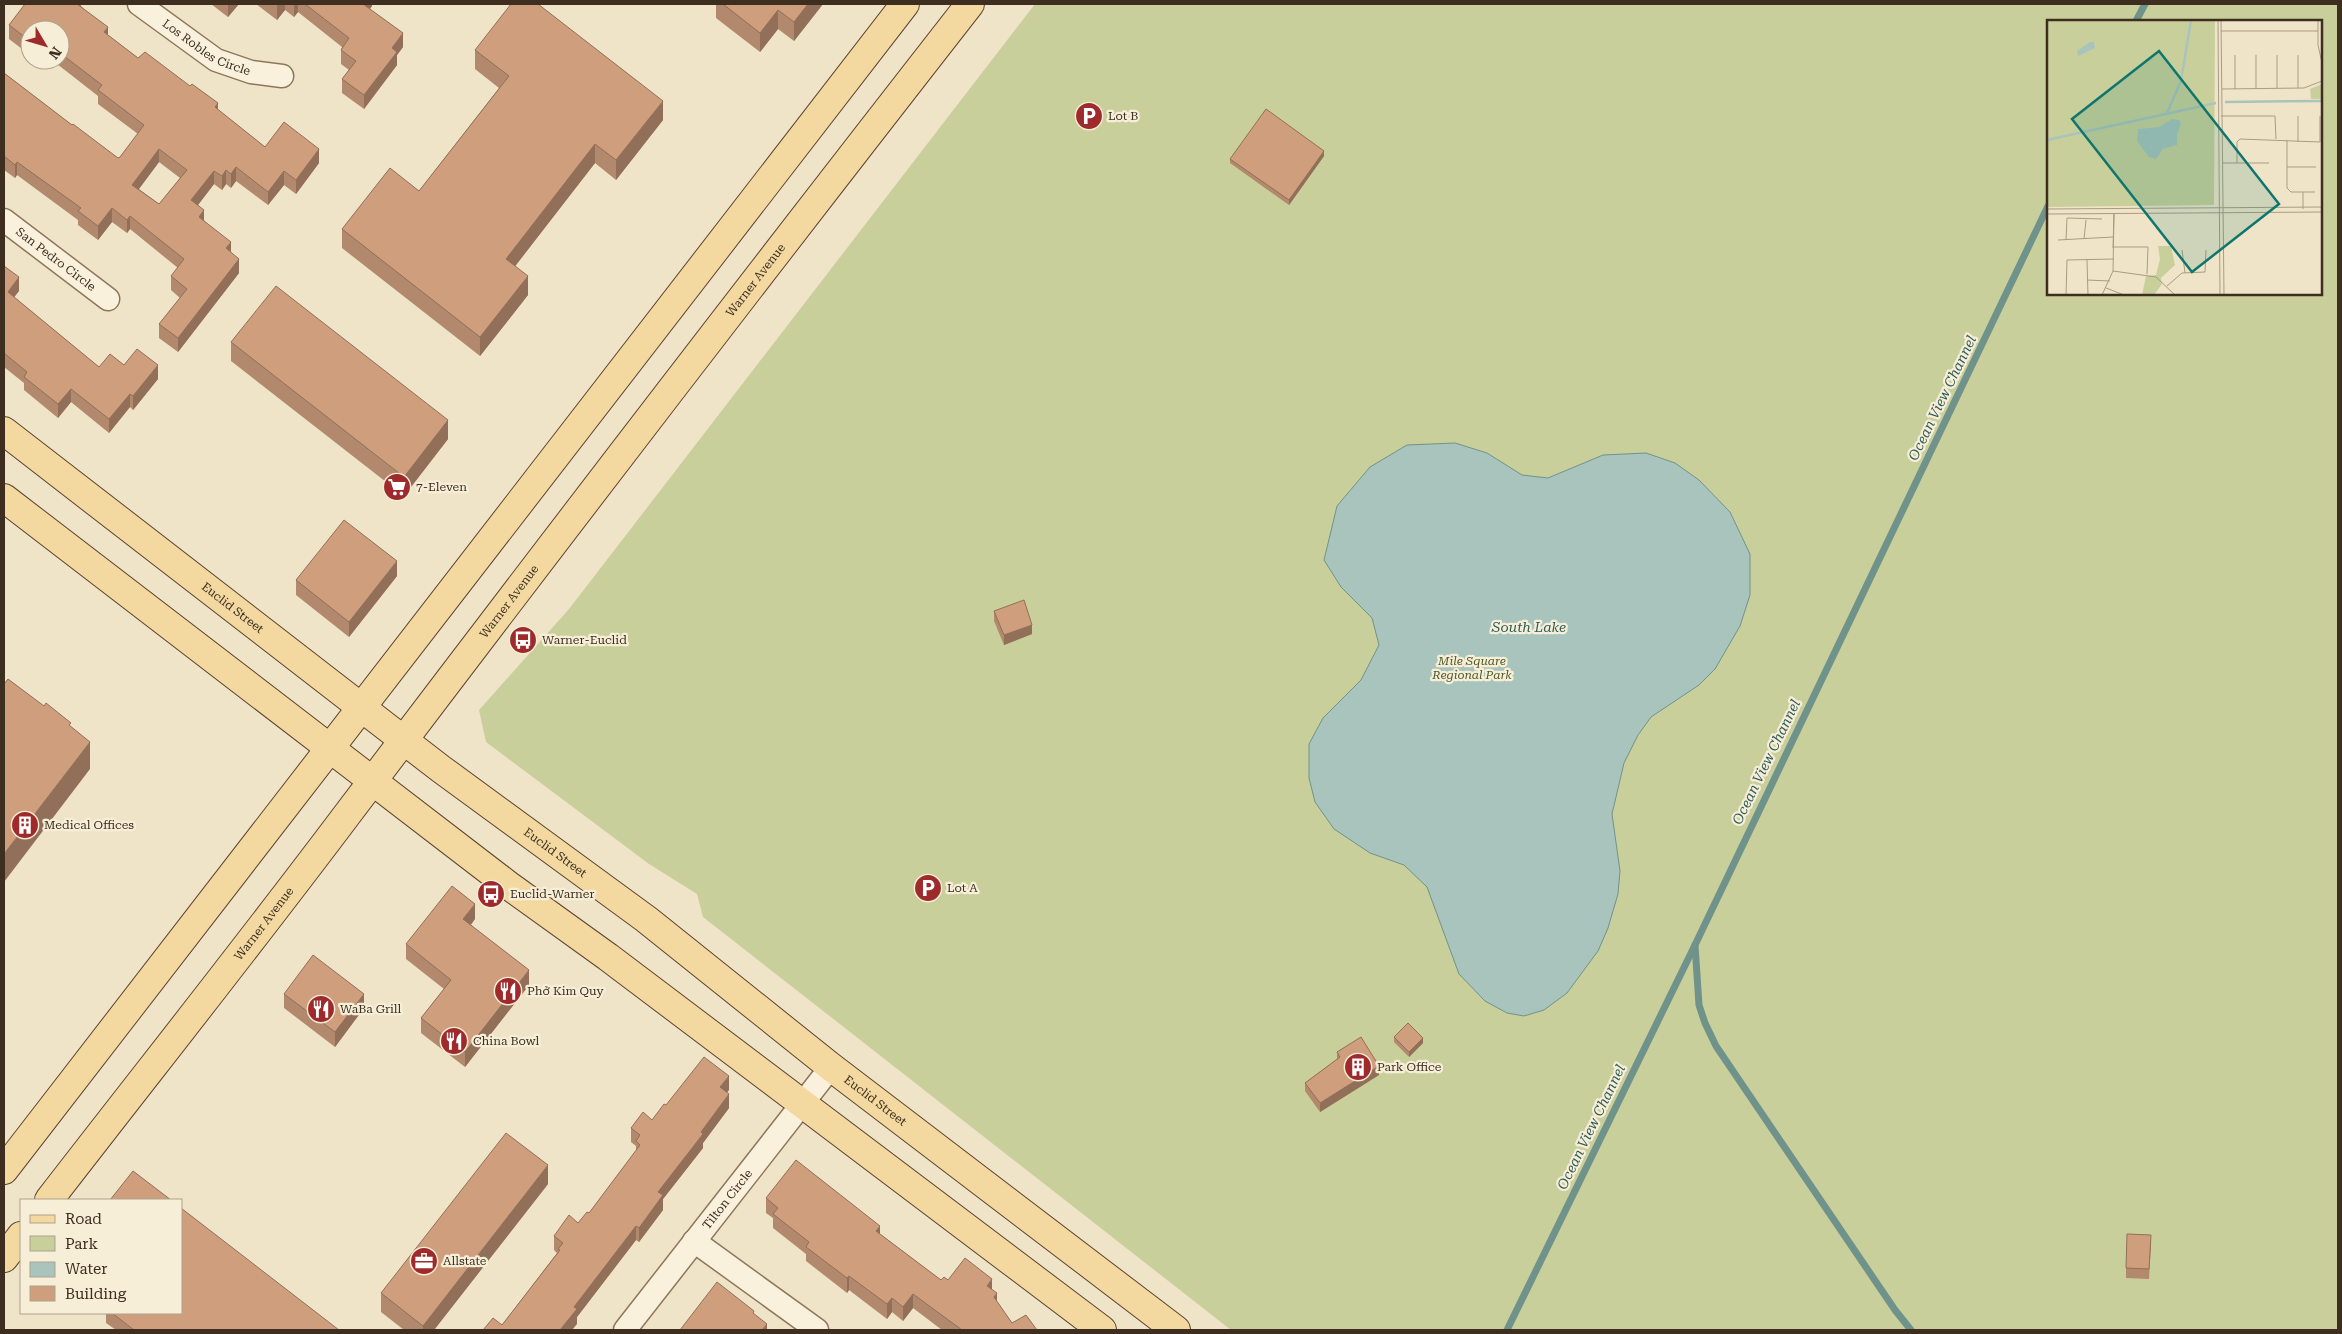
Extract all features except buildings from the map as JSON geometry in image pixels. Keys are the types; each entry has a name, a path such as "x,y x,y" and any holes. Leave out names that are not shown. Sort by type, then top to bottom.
{"main road":[{"path":"4,1170 905,4"},
{"name":"Warner Avenue","path":"50,1199 372,782 664,398 970,4"},
{"name":"Euclid Street","path":"4,431 360,708 638,914 830,1067 1176,1330"},
{"path":"4,498 372,782 1102,1330"},
{"path":"4,1258 20,1237"}],"street":[{"name":"Los Robles Circle","path":"139,4 216,60 251,72 282,76"},
{"name":"San Pedro Circle","path":"4,220 108,299"},
{"name":"Tilton Circle","path":"624,1330 830,1067"},
{"path":"694,1241 817,1330"}],"green space":[{"name":"Mile Square Regional Park","path":"1035,4 2338,4 2338,1330 1231,1330 703,917 697,894 649,864 486,742 479,710 569,609"}],"water":[{"name":"South Lake","path":"1455,443 1487,453 1522,475 1548,478 1603,455 1646,453 1675,463 1699,480 1730,512 1750,554 1750,595 1740,626 1715,669 1699,685 1651,717 1638,735 1624,763 1612,814 1620,871 1618,894 1608,928 1598,951 1567,993 1544,1010 1524,1016 1507,1013 1485,1001 1459,974 1427,887 1404,865 1370,853 1334,829 1315,802 1309,778 1309,744 1323,718 1361,680 1379,645 1372,618 1341,587 1324,560 1337,506 1370,467 1407,445"}],"waterway":[{"name":"Ocean View Channel","path":"2137,20 2145,4"},
{"name":"Ocean View Channel","path":"1507,1330 1695,945 2047,208"},
{"path":"1695,945 1699,1005 1716,1046 1895,1310 1911,1330"}],"place":[{"name":"Lot B","path":"1089,116"},
{"name":"7-Eleven","path":"397,487"},
{"name":"Warner-Euclid","path":"523,640"},
{"name":"Medical Offices","path":"25,825"},
{"name":"Lot A","path":"928,888"},
{"name":"Euclid-Warner","path":"491,894"},
{"name":"Phở Kim Quy","path":"508,991"},
{"name":"WaBa Grill","path":"321,1009"},
{"name":"China Bowl","path":"454,1041"},
{"name":"Park Office","path":"1358,1067"},
{"name":"Allstate","path":"424,1261"}]}
